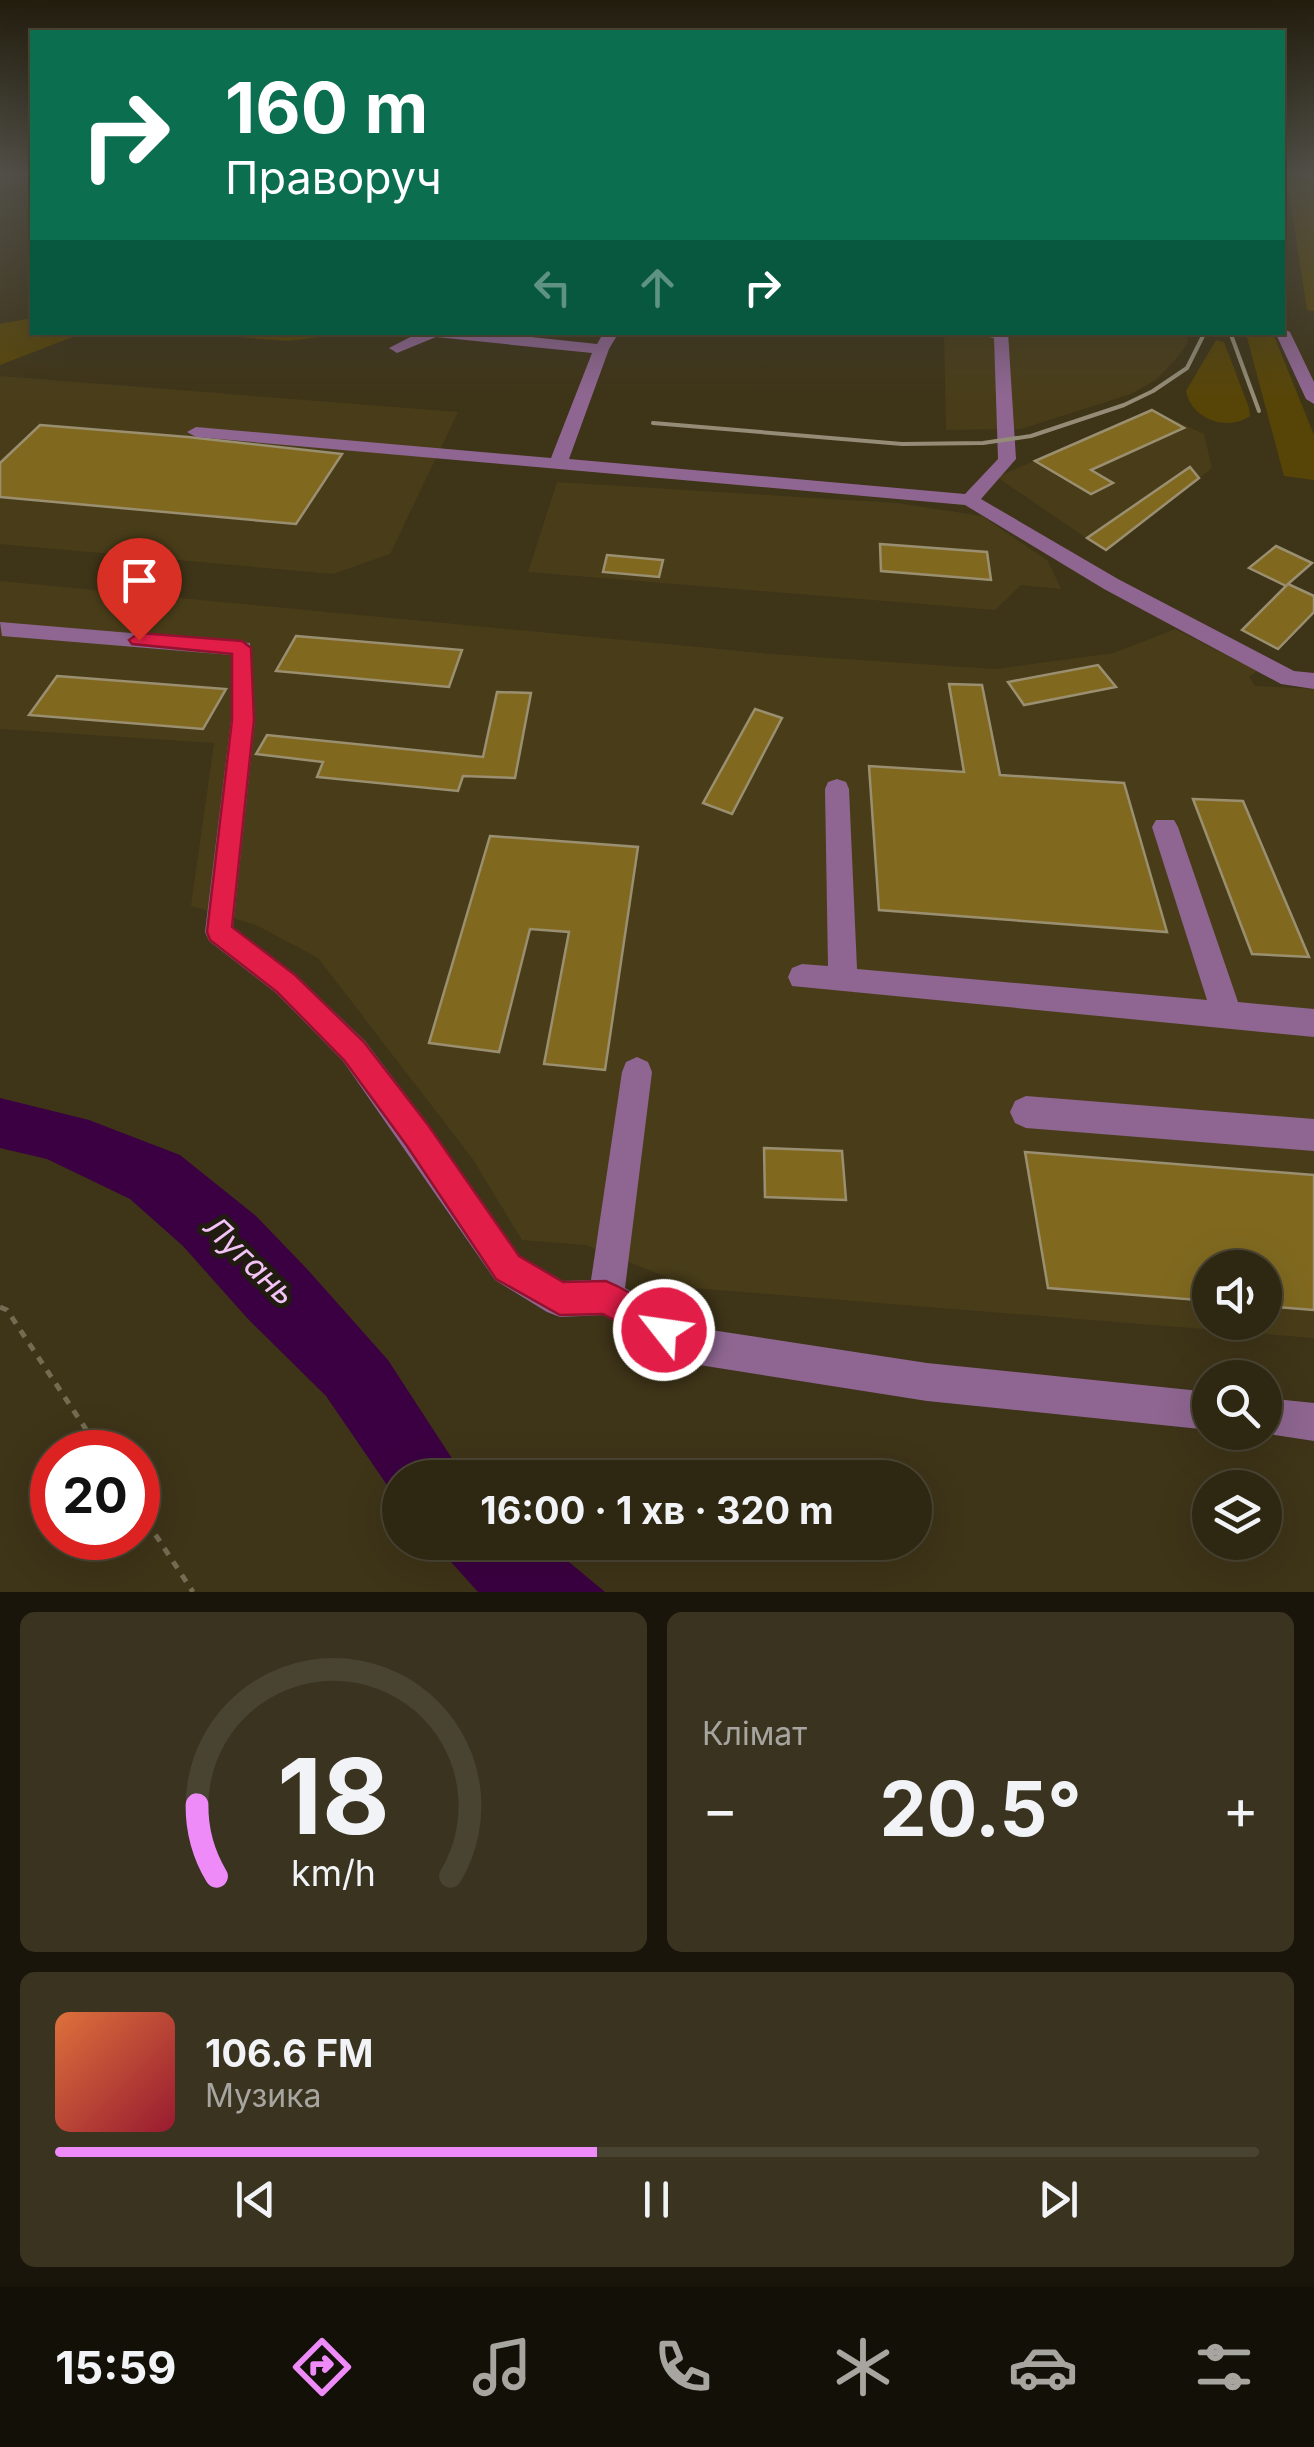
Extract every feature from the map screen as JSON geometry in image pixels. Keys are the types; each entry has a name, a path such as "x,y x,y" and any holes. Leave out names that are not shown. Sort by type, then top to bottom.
{"street":[{"path":"397,348 428,335"},
{"path":"464,335 601,349"},
{"path":"558,464 601,349 610,335"},
{"path":"970,500 989,476 1004,467 1007,459 1001,335"},
{"path":"1283,335 1314,399"},
{"path":"196,432 970,500 1112,584 1257,661 1290,678 1314,681"},
{"path":"2,629 242,648 243,720 219,932 286,984 354,1051 418,1135 507,1268 560,1299 606,1297 692,1346 927,1382 1192,1410"},
{"path":"837,789 843,981"},
{"path":"1165,826 1227,1015"},
{"path":"802,977 1314,1023"},
{"path":"606,1297 637,1072"},
{"path":"1026,1112 1314,1135"},
{"path":"1282,1419 1314,1422"}],"path":[{"path":"0,1307 7,1310 86,1430"},
{"path":"160,1542 192,1592"}],"shaded area":[{"path":"1297,248 1314,248 1314,311 1307,310"},
{"path":"30,318 30,335 78,335 0,365 0,324"},
{"path":"210,335 337,335 288,341"},
{"path":"944,335 1186,335 1188,343 1175,360 1156,380 1131,394 1021,429 946,430"},
{"path":"1246,335 1274,336 1314,435 1314,480 1284,476"},
{"path":"1216,340 1224,342 1249,408 1250,416 1241,421 1211,420 1189,401 1186,391"},
{"path":"0,376 458,412 390,554 333,574 0,544"},
{"path":"1152,410 1204,434 1212,468 1105,551 997,477"},
{"path":"557,482 897,503 982,516 1048,561 1061,589 1021,585 995,610 528,572"},
{"path":"0,581 771,654 995,669 1114,653 1175,629 1257,671 1249,677 1255,686 1314,689 1314,1338 1282,1335 1282,1250 1192,1250 1192,1328 694,1288 586,1245 522,1240 472,1158 318,958 256,925 191,906 214,743 0,729"}],"water":[{"name":"Лугань","path":"0,1098 89,1120 180,1155 256,1216 307,1269 388,1360 453,1460 382,1460 382,1478 326,1396 248,1319 183,1246 130,1199 47,1159 0,1148"},
{"path":"449,1560 566,1560 605,1592 478,1592"}],"building":[{"path":"1152,410 1184,428 1091,470 1113,483 1091,494 1035,461"},
{"path":"40,425 342,454 296,524 0,497 0,463"},
{"path":"1190,467 1199,478 1106,550 1087,538"},
{"path":"880,544 987,552 991,580 881,571"},
{"path":"1276,546 1312,563 1288,584 1314,596 1314,612 1278,649 1242,630 1286,586 1249,568"},
{"path":"607,555 663,560 659,577 603,572"},
{"path":"296,636 462,650 449,687 276,671"},
{"path":"1098,665 1116,687 1024,705 1008,682"},
{"path":"57,676 226,689 203,729 29,715"},
{"path":"949,684 982,685 1000,775 1124,783 1167,932 879,910 869,766 964,772"},
{"path":"497,692 531,693 515,778 463,776 458,791 317,777 323,762 256,754 267,735 483,757"},
{"path":"755,709 782,718 732,814 703,803"},
{"path":"1193,799 1243,801 1309,957 1252,954"},
{"path":"490,836 638,847 605,1070 544,1064 569,932 530,929 499,1052 429,1043"},
{"path":"764,1148 842,1151 846,1200 765,1197"},
{"path":"1025,1152 1314,1175 1314,1310 1282,1307 1282,1250 1192,1250 1192,1300 1048,1288"}],"railway":[{"path":"653,423 902,444 983,443 1031,436 1124,405 1153,391 1187,368 1204,335"},
{"path":"1231,335 1259,411"}],"route":[{"path":"139,640 242,648 243,720 219,932 286,984 354,1051 418,1135 507,1268 560,1299 606,1297 664,1330"}]}
